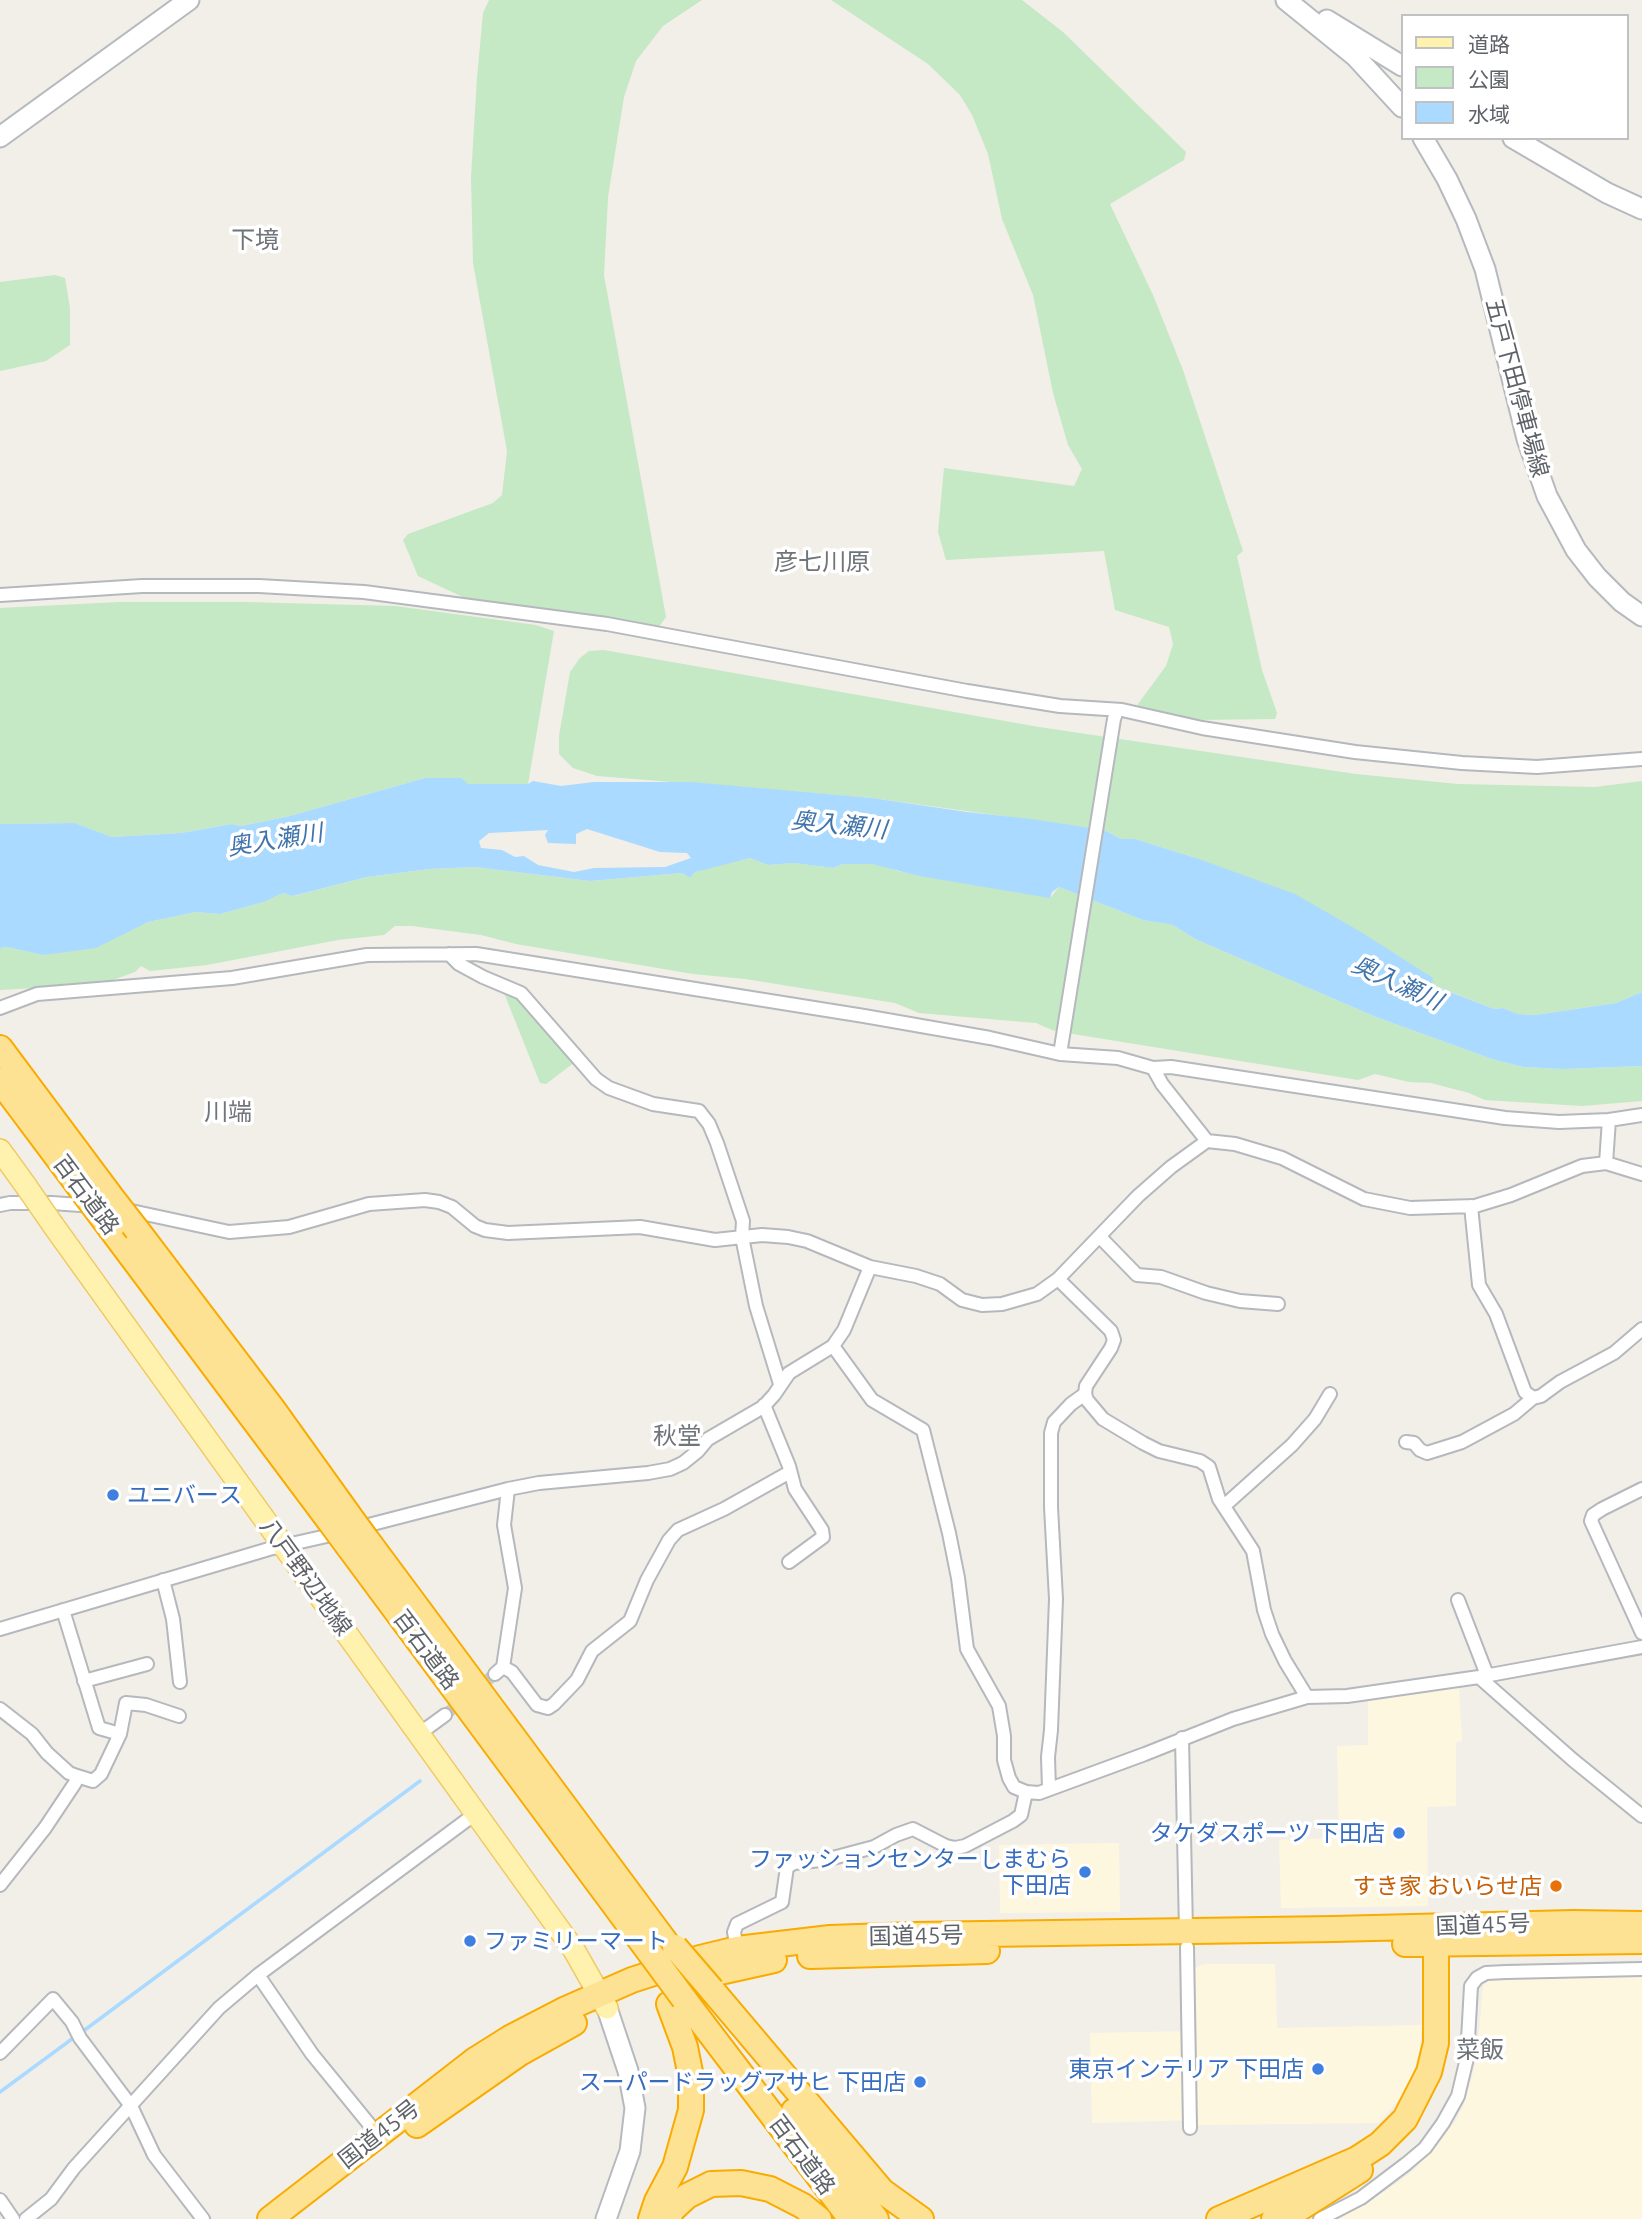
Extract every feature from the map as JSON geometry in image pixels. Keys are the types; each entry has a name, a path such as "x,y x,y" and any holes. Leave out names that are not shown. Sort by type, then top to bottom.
{"highway":[{"name":"百石道路","path":"0,1048 272,1408 338,1516"},
{"name":"百石道路","path":"0,1081 111,1228 338,1516 630,1927 660,1951"},
{"path":"358,1543 614,1876 660,1951 693,1997 882,2191 922,2219"},
{"name":"国道45号","path":"1443,1938 1573,1923 1642,1924"},
{"name":"国道45号","path":"270,2219 475,2060 510,2038 603,2001 689,1962 737,1949 842,1937 1642,1941"},
{"path":"1219,2219 1357,2159 1380,2144 1405,2119 1429,2072 1436,2043 1443,1938"},
{"path":"1274,2219 1300,2208 1381,2156 1407,2132 1426,2105 1438,2080 1447,2045 1443,1938"},
{"name":"国道45号","path":"294,2219 485,2076 603,2001 639,1994 709,1973 788,1958 1186,1939"},
{"path":"651,2219 675,2167 691,2110 691,2077 685,2047 693,1997 660,1951"},
{"name":"百石道路","path":"693,1997 851,2219"},
{"name":"百石道路","path":"693,1997 876,2219"},
{"path":"667,2219 687,2196 711,2184 741,2183 770,2189 803,2206 819,2219"}],"main road":[{"path":"0,137 189,0"},
{"path":"1292,4 1320,15 1400,65"},
{"path":"1292,4 1355,56 1400,100"},
{"name":"五戸下田停車場線","path":"1424,140 1452,189 1485,269 1527,439 1547,496 1576,550 1597,577 1622,602 1642,616"},
{"path":"1516,140 1607,194 1642,209"},
{"name":"八戸野辺地線","path":"0,1150 574,1950 603,2001"},
{"path":"603,2001 628,2071 635,2108 630,2151 606,2219"}],"street":[{"path":"0,595 142,586 259,586 364,592 607,624 967,691 1342,750 1462,763 1536,767 1642,759"},
{"path":"1060,1050 1115,714"},
{"path":"449,954 459,964 521,993 596,1079 609,1088 653,1104 699,1111 718,1143 743,1221 742,1237 764,1336 780,1384"},
{"path":"0,1009 37,994 232,978 367,956 476,954 1118,1058 1153,1068 1171,1067 1505,1118 1559,1122 1609,1120 1642,1115"},
{"path":"1153,1068 1208,1141"},
{"path":"1606,1163 1609,1120"},
{"path":"0,1205 52,1203 136,1211 229,1232 289,1227 369,1204 425,1200 439,1202 452,1208 475,1226 497,1232 640,1227 715,1240 762,1235 807,1241 870,1267 916,1276 940,1284 973,1304 1002,1304 1037,1294 1058,1279 1138,1196 1171,1167 1208,1141 1235,1144 1282,1158 1364,1199 1410,1208 1471,1206 1511,1195 1582,1166 1606,1163 1642,1174"},
{"path":"1471,1206 1479,1285 1496,1314 1525,1392 1533,1398"},
{"path":"1100,1237 1137,1275 1161,1278 1240,1301 1278,1304"},
{"path":"0,1629 284,1546 508,1489 539,1483 670,1469 698,1451 708,1439 764,1405 780,1384 799,1366 833,1346 844,1330 870,1267"},
{"path":"1049,1789 1048,1757 1056,1599 1051,1507 1051,1433 1054,1422 1084,1394 1086,1386 1114,1340 1111,1331 1058,1279"},
{"path":"1406,1442 1414,1443 1427,1453 1462,1441 1514,1414 1533,1398 1615,1353 1642,1329"},
{"path":"833,1346 872,1400 923,1430 949,1533 967,1649 999,1706 1004,1736 1004,1760 1009,1778 1014,1787 1026,1792 1039,1793 1233,1719 1307,1697 1347,1696 1483,1676 1642,1647"},
{"path":"1084,1394 1103,1419 1143,1443 1159,1451 1200,1461 1209,1467 1219,1499 1253,1551 1264,1610 1272,1634 1307,1697"},
{"path":"1224,1506 1292,1445 1315,1419 1330,1394"},
{"path":"764,1405 795,1489 822,1530 823,1537 789,1562"},
{"path":"508,1489 505,1525 515,1588 499,1671 512,1672 537,1705 548,1708 577,1680 595,1647 630,1621 647,1580 669,1540 678,1530 790,1472"},
{"path":"1642,1489 1602,1509 1593,1515 1591,1521 1642,1633"},
{"path":"163,1580 173,1619 180,1682"},
{"path":"1458,1600 1483,1676 1573,1760 1642,1816"},
{"path":"63,1610 99,1728 120,1734"},
{"path":"84,1681 147,1664"},
{"path":"0,1709 32,1734 47,1753 69,1773 93,1781 97,1779 120,1734 126,1703 146,1705 179,1716"},
{"path":"419,1734 445,1715"},
{"path":"1182,1738 1190,2128"},
{"path":"0,1885 45,1828 77,1776"},
{"path":"737,1949 734,1939 737,1924 782,1902 787,1867 874,1847 913,1829 946,1846 965,1846 1021,1815 1026,1792"},
{"path":"26,2219 51,2199 74,2168 219,2008 258,1975 475,1814"},
{"path":"1320,2219 1361,2198 1406,2164 1425,2148 1443,2123 1458,2096 1461,2084 1470,2037 1471,1986 1477,1978 1486,1973 1642,1969"},
{"path":"258,1975 312,2054 378,2135"},
{"path":"0,2053 52,1999 72,2022 80,2038 131,2106 154,2155 203,2219"},
{"path":"0,2200 13,2219"}],"shaded area":[{"path":"1459,1687 1462,1741 1456,1742 1456,1806 1427,1807 1428,1906 1281,1908 1279,1840 1339,1838 1337,1746 1368,1745 1368,1697"},
{"path":"1119,1843 1120,1912 1000,1913 999,1845"},
{"path":"1203,1964 1275,1964 1277,2028 1422,2025 1419,2055 1407,2089 1379,2123 1196,2125 1195,2120 1092,2123 1090,2033 1194,2031 1194,1969"},
{"path":"1642,1972 1642,2219 1338,2219 1387,2190 1414,2170 1455,2122 1464,2104 1477,2058 1483,1986 1489,1981 1499,1978"}],"green space":[{"path":"489,0 702,0 663,26 636,61 624,97 608,197 604,275 666,617 658,628 467,599 418,576 403,540 408,534 493,503 502,495 507,451 473,263 471,177 477,78 483,13"},
{"path":"831,0 1022,0 1063,32 1186,152 1184,160 1110,204 1153,295 1183,370 1243,551 1237,556 1262,670 1277,713 1275,719 1195,720 1138,709 1138,704 1166,666 1173,644 1169,627 1115,610 1104,551 946,560 938,532 944,468 1074,486 1082,469 1068,445 1053,393 1033,295 1002,219 988,154 972,115 960,95 928,64"},
{"path":"55,275 65,278 70,308 70,345 46,361 0,371 0,282"},
{"path":"119,602 395,606 536,625 554,631 528,784 468,784 425,778 290,816 241,826 232,824 181,833 112,837 73,823 0,824 0,608"},
{"path":"604,650 1039,727 1356,774 1458,784 1595,787 1642,781 1642,992 1616,1003 1535,1015 1518,1014 1503,1008 1494,1009 1431,984 1432,978 1196,858 1135,839 1121,839 1104,830 872,798 597,776 573,768 559,754 559,736 570,672 589,651"},
{"path":"750,858 768,865 794,863 833,868 843,864 872,864 897,871 1051,897 1059,887 1143,920 1173,925 1195,939 1376,1017 1492,1059 1523,1067 1563,1069 1642,1066 1642,1101 1582,1106 1485,1100 1431,1083 1409,1082 1375,1074 1358,1080 1079,1035 1052,1030 1036,1023 919,1013 895,1003 745,979 693,974 516,944 481,935 412,926 395,926 384,935 338,940 207,965 150,971 141,966 135,972 102,984 0,990 0,948 7,947 43,955 148,922 196,912 220,914 264,902 283,893 294,896 367,877 429,869 475,867 590,881 682,873 690,878 695,872 710,867"},
{"path":"504,993 528,1004 575,1062 546,1084 540,1083"}],"water":[{"name":"奥入瀬川","path":"425,778 461,778 468,784 528,784 533,781 561,786 594,782 690,782 872,798 1104,830 1121,839 1135,839 1196,858 1295,894 1433,978 1432,985 1494,1009 1503,1008 1518,1014 1535,1015 1616,1003 1642,992 1642,1066 1563,1069 1523,1067 1492,1059 1376,1017 1195,939 1173,925 1143,920 1059,887 1052,892 1050,898 919,876 872,864 843,864 833,868 794,863 768,865 750,858 695,872 690,878 682,873 590,881 475,867 429,869 367,877 293,896 283,893 264,902 220,914 196,912 148,922 96,948 43,955 7,947 0,948 0,824 74,823 112,837 181,833 232,824 241,826 290,816","holes":["587,829 660,852 687,853 691,858 665,867 594,868 574,872 538,865 524,856 515,857 502,850 481,848 479,841 489,833 548,830 545,835 548,843 576,844 576,834"]}],"waterway":[{"path":"82,2032 420,1781"},
{"path":"0,2092 76,2036"}],"tunnel":[{"path":"445,1715 495,1674"}],"place":[{"name":"ユニバース","path":"113,1495"},
{"name":"タケダスポーツ 下田店","path":"1399,1833"},
{"name":"ファッションセンターしまむら 下田店","path":"1085,1872"},
{"name":"すき家 おいらせ店","path":"1556,1886"},
{"name":"ファミリーマート","path":"470,1941"},
{"name":"東京インテリア 下田店","path":"1318,2069"},
{"name":"スーパードラッグアサヒ 下田店","path":"920,2082"}],"district":[{"name":"下境","path":"255,240"},
{"name":"彦七川原","path":"822,562"},
{"name":"川端","path":"228,1112"},
{"name":"秋堂","path":"677,1436"},
{"name":"菜飯","path":"1480,2050"}]}
